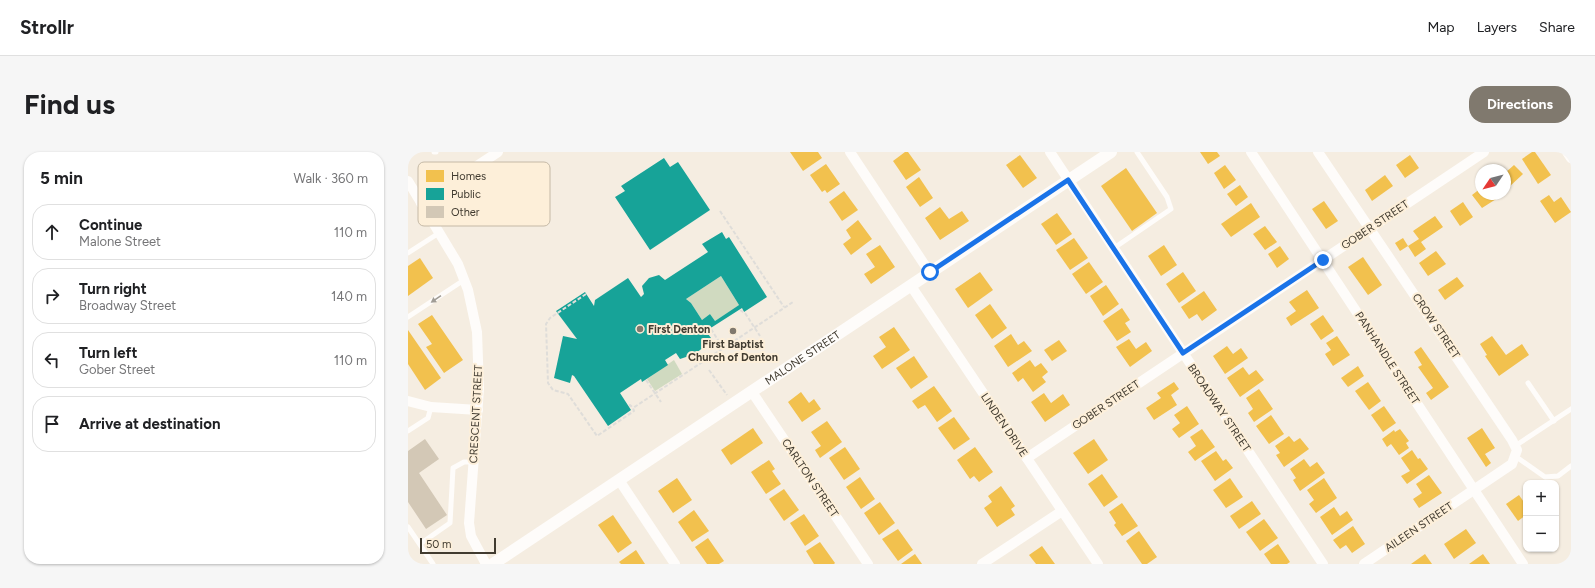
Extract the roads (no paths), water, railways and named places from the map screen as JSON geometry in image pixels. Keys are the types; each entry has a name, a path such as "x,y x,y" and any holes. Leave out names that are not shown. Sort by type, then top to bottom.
{"street":[{"path":"483,162 498,152"},
{"path":"850,152 930,272"},
{"name":"BROADWAY STREET","path":"1050,152 1323,564"},
{"name":"MALONE STREET","path":"493,564 1111,152"},
{"name":"PANHANDLE STREET","path":"1251,152 1523,564"},
{"name":"CROW STREET","path":"1318,152 1370,228 1515,451"},
{"name":"GOBER STREET","path":"1027,458 1484,152"},
{"path":"1567,152 1571,158"},
{"name":"CRESCENT STREET","path":"408,181 418,198"},
{"name":"CRESCENT STREET","path":"435,226 458,264 468,290 478,346 480,375 469,523 471,536 486,564"},
{"name":"LINDEN DRIVE","path":"911,286 1098,564"},
{"name":"CARLTON STREET","path":"752,392 868,564"},
{"path":"408,401 432,407 478,410"},
{"path":"1474,490 1512,464 1515,451"},
{"path":"619,480 675,564"},
{"name":"AILEEN STREET","path":"1364,564 1474,490"},
{"path":"982,564 1062,511"}],"lane":[{"path":"1114,248 1171,209 1166,197 1138,152"},
{"path":"408,253 439,233"},
{"path":"408,318 464,280"},
{"path":"1528,383 1554,420"},
{"path":"408,431 428,418 432,407"},
{"path":"1571,409 1554,420 1515,451 1545,477 1558,476 1571,466"},
{"path":"420,544 450,523 453,468 464,462 474,462"},
{"path":"408,527 433,564"}],"place":[{"name":"First Denton","path":"640,329"},
{"name":"First Baptist Church of Denton","path":"733,331"}]}
